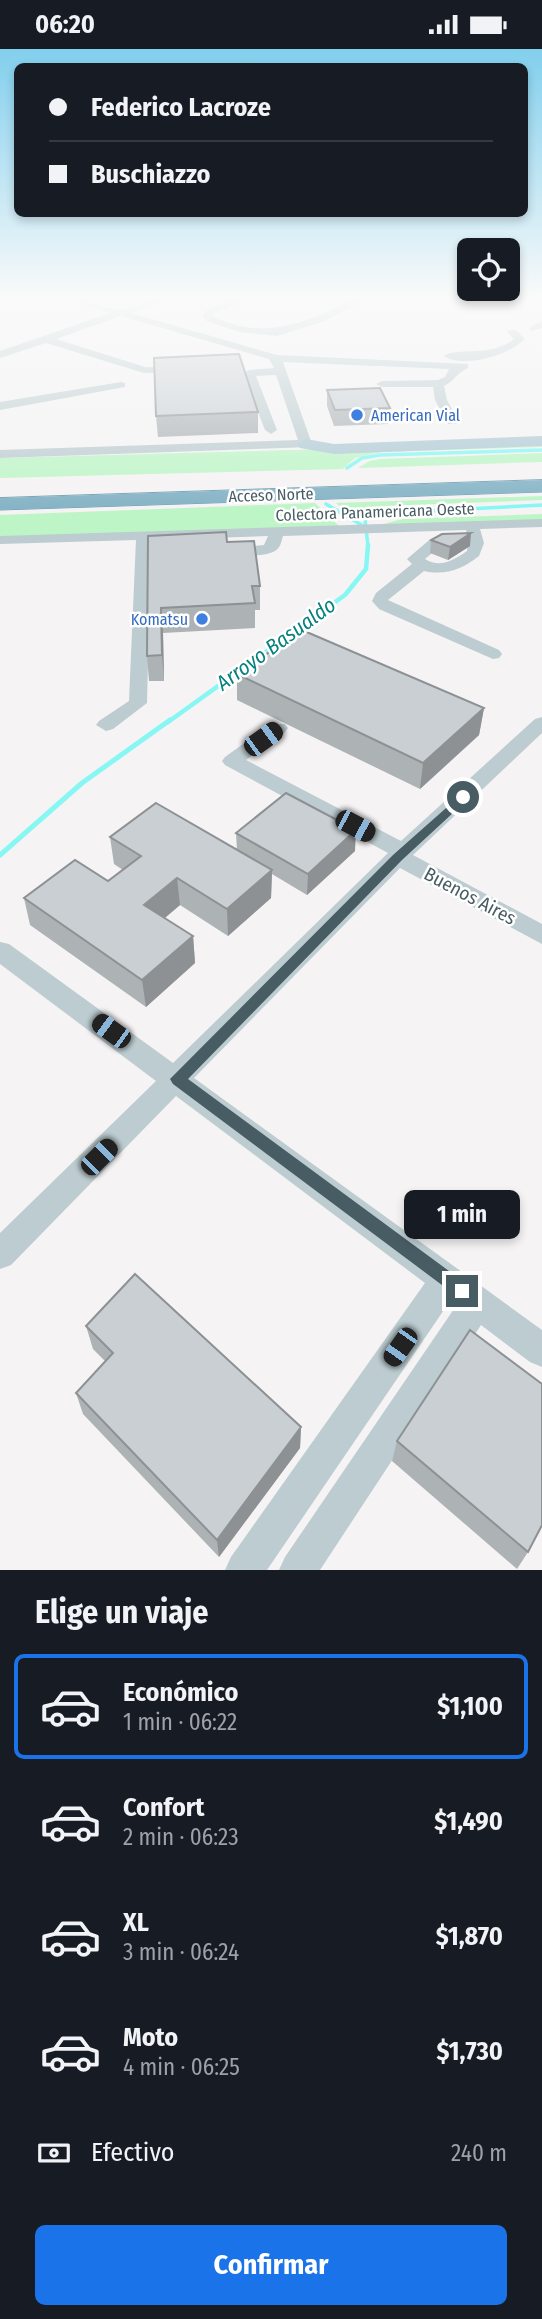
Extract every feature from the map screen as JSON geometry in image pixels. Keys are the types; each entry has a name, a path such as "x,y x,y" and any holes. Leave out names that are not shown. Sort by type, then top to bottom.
{"highway":[{"name":"Acceso Norte","path":"0,488 542,470"},
{"name":"Acceso Norte","path":"0,504 542,486"}],"main road":[{"path":"306,444 334,449 542,439"}],"street":[{"path":"101,366 119,371"},
{"path":"131,366 144,370 190,369"},
{"path":"271,366 244,370 271,430"},
{"path":"0,454 306,444 278,366"},
{"path":"382,384 439,383 449,379 454,370 465,367 460,366"},
{"path":"439,383 441,400 452,421"},
{"path":"0,406 121,385"},
{"name":"Colectora Panamericana Oeste","path":"0,540 542,523"},
{"path":"454,541 442,541 422,551 415,559 422,565 442,569 458,565 474,552 476,543 472,526"},
{"path":"206,553 261,551 273,545 276,533"},
{"path":"106,725 138,703 144,536"},
{"path":"422,565 382,596 380,601 385,606 493,654"},
{"path":"0,1254 401,855 542,723"},
{"name":"Buenos Aires","path":"278,728 232,761 542,935"},
{"path":"0,950 542,1350"},
{"path":"244,1570 446,1280"},
{"path":"299,1570 477,1302"}],"green space":[{"path":"542,443 542,447 381,452 355,458 343,469 0,478 0,458"},
{"path":"542,453 542,462 358,468 380,459"},
{"path":"542,496 542,500 383,506 350,514 336,503"},
{"path":"315,503 339,526 0,538 0,515"},
{"path":"542,514 542,521 380,525 402,519"}],"building":[{"path":"154,366 243,366 258,412 156,416"},
{"path":"380,388 390,408 335,410 327,390"},
{"name":"Komatsu","path":"226,532 227,542 254,541 260,586 252,586 255,603 161,608 162,655 147,656 148,536"},
{"path":"471,533 450,547 431,540 442,534"},
{"path":"302,630 484,708 423,763 237,674"},
{"path":"286,793 356,830 308,874 236,833"},
{"path":"156,803 272,870 227,909 177,878 144,905 193,936 142,980 24,898 75,860 108,881 141,856 110,837"},
{"path":"135,1274 301,1427 217,1540 76,1393 113,1353 86,1326"},
{"path":"470,1330 542,1384 542,1525 528,1552 397,1441"}],"waterway":[{"path":"347,468 362,458 380,455 542,450"},
{"path":"326,504 365,527"},
{"name":"Arroyo Basualdo","path":"368,546 365,520 372,514 542,505"},
{"name":"Arroyo Basualdo","path":"168,722 345,595 366,569 368,546"},
{"name":"Arroyo Basualdo","path":"0,855 82,783 170,720"}],"place":[{"name":"American Vial","path":"357,415"},
{"name":"Komatsu","path":"202,619"}],"route":[{"path":"462,1291 178,1079 398,857 463,797"}]}
